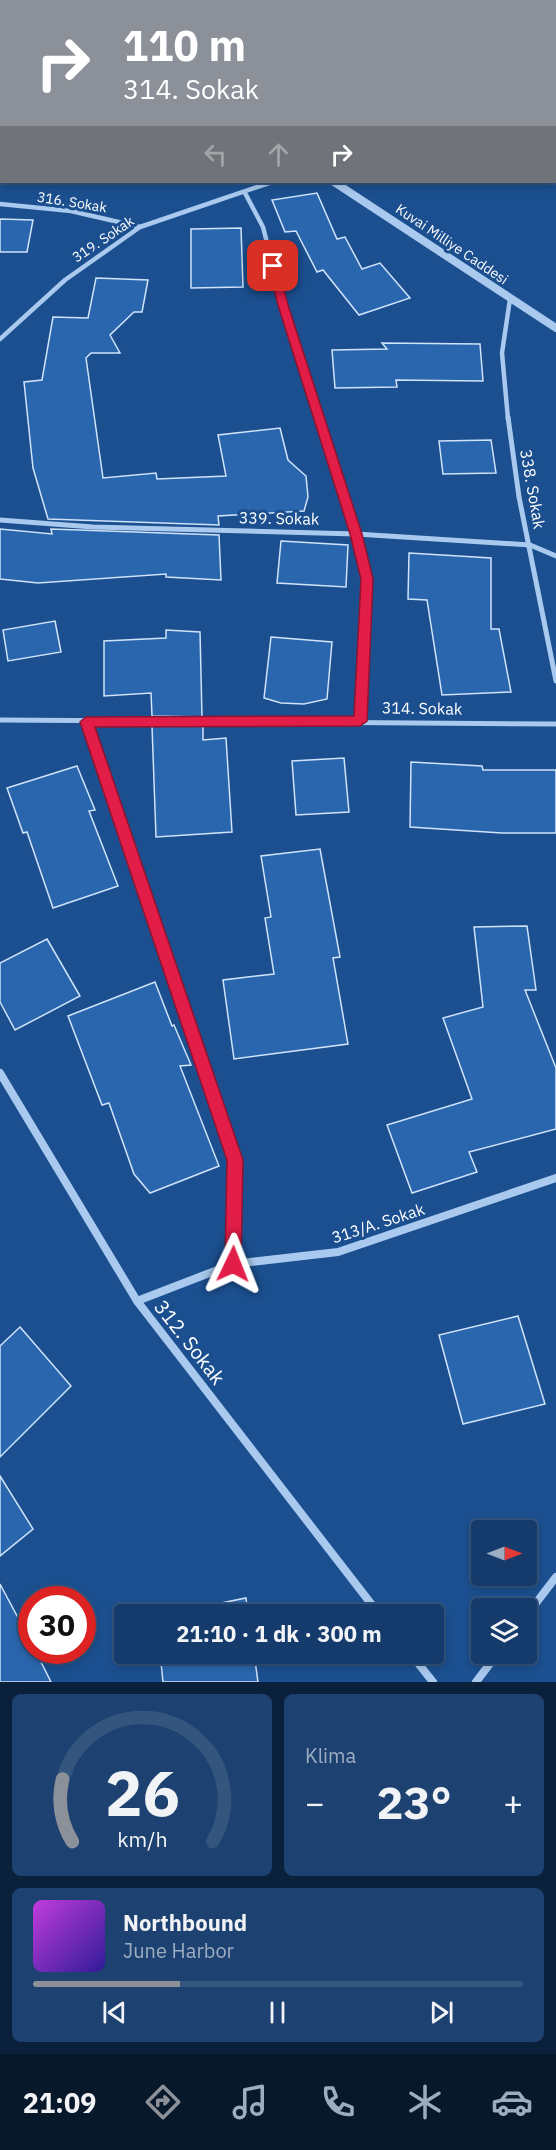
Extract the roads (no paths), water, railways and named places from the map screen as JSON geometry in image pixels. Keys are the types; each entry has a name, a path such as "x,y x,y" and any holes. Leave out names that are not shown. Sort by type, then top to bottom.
{"street":[{"name":"319. Sokak","path":"0,339 65,280 140,227 270,183"},
{"name":"Kuvai Milliye Caddesi","path":"335,183 510,299 554,324"},
{"path":"245,193 263,227 283,305 356,534 367,579 360,721"},
{"name":"316. Sokak","path":"0,204 59,208 140,227"},
{"name":"338. Sokak","path":"510,299 502,353 512,446 556,681"},
{"name":"339. Sokak","path":"0,520 93,527 356,534 530,545 556,556"},
{"name":"314. Sokak","path":"0,720 556,724"},
{"path":"86,722 235,1160 233,1264"},
{"name":"312. Sokak","path":"0,1073 137,1301 371,1604"},
{"name":"313/A. Sokak","path":"137,1301 233,1264 338,1252 556,1178"},
{"path":"537,1602 556,1577"},
{"path":"419,1664 433,1682"},
{"path":"476,1682 490,1664"}]}
